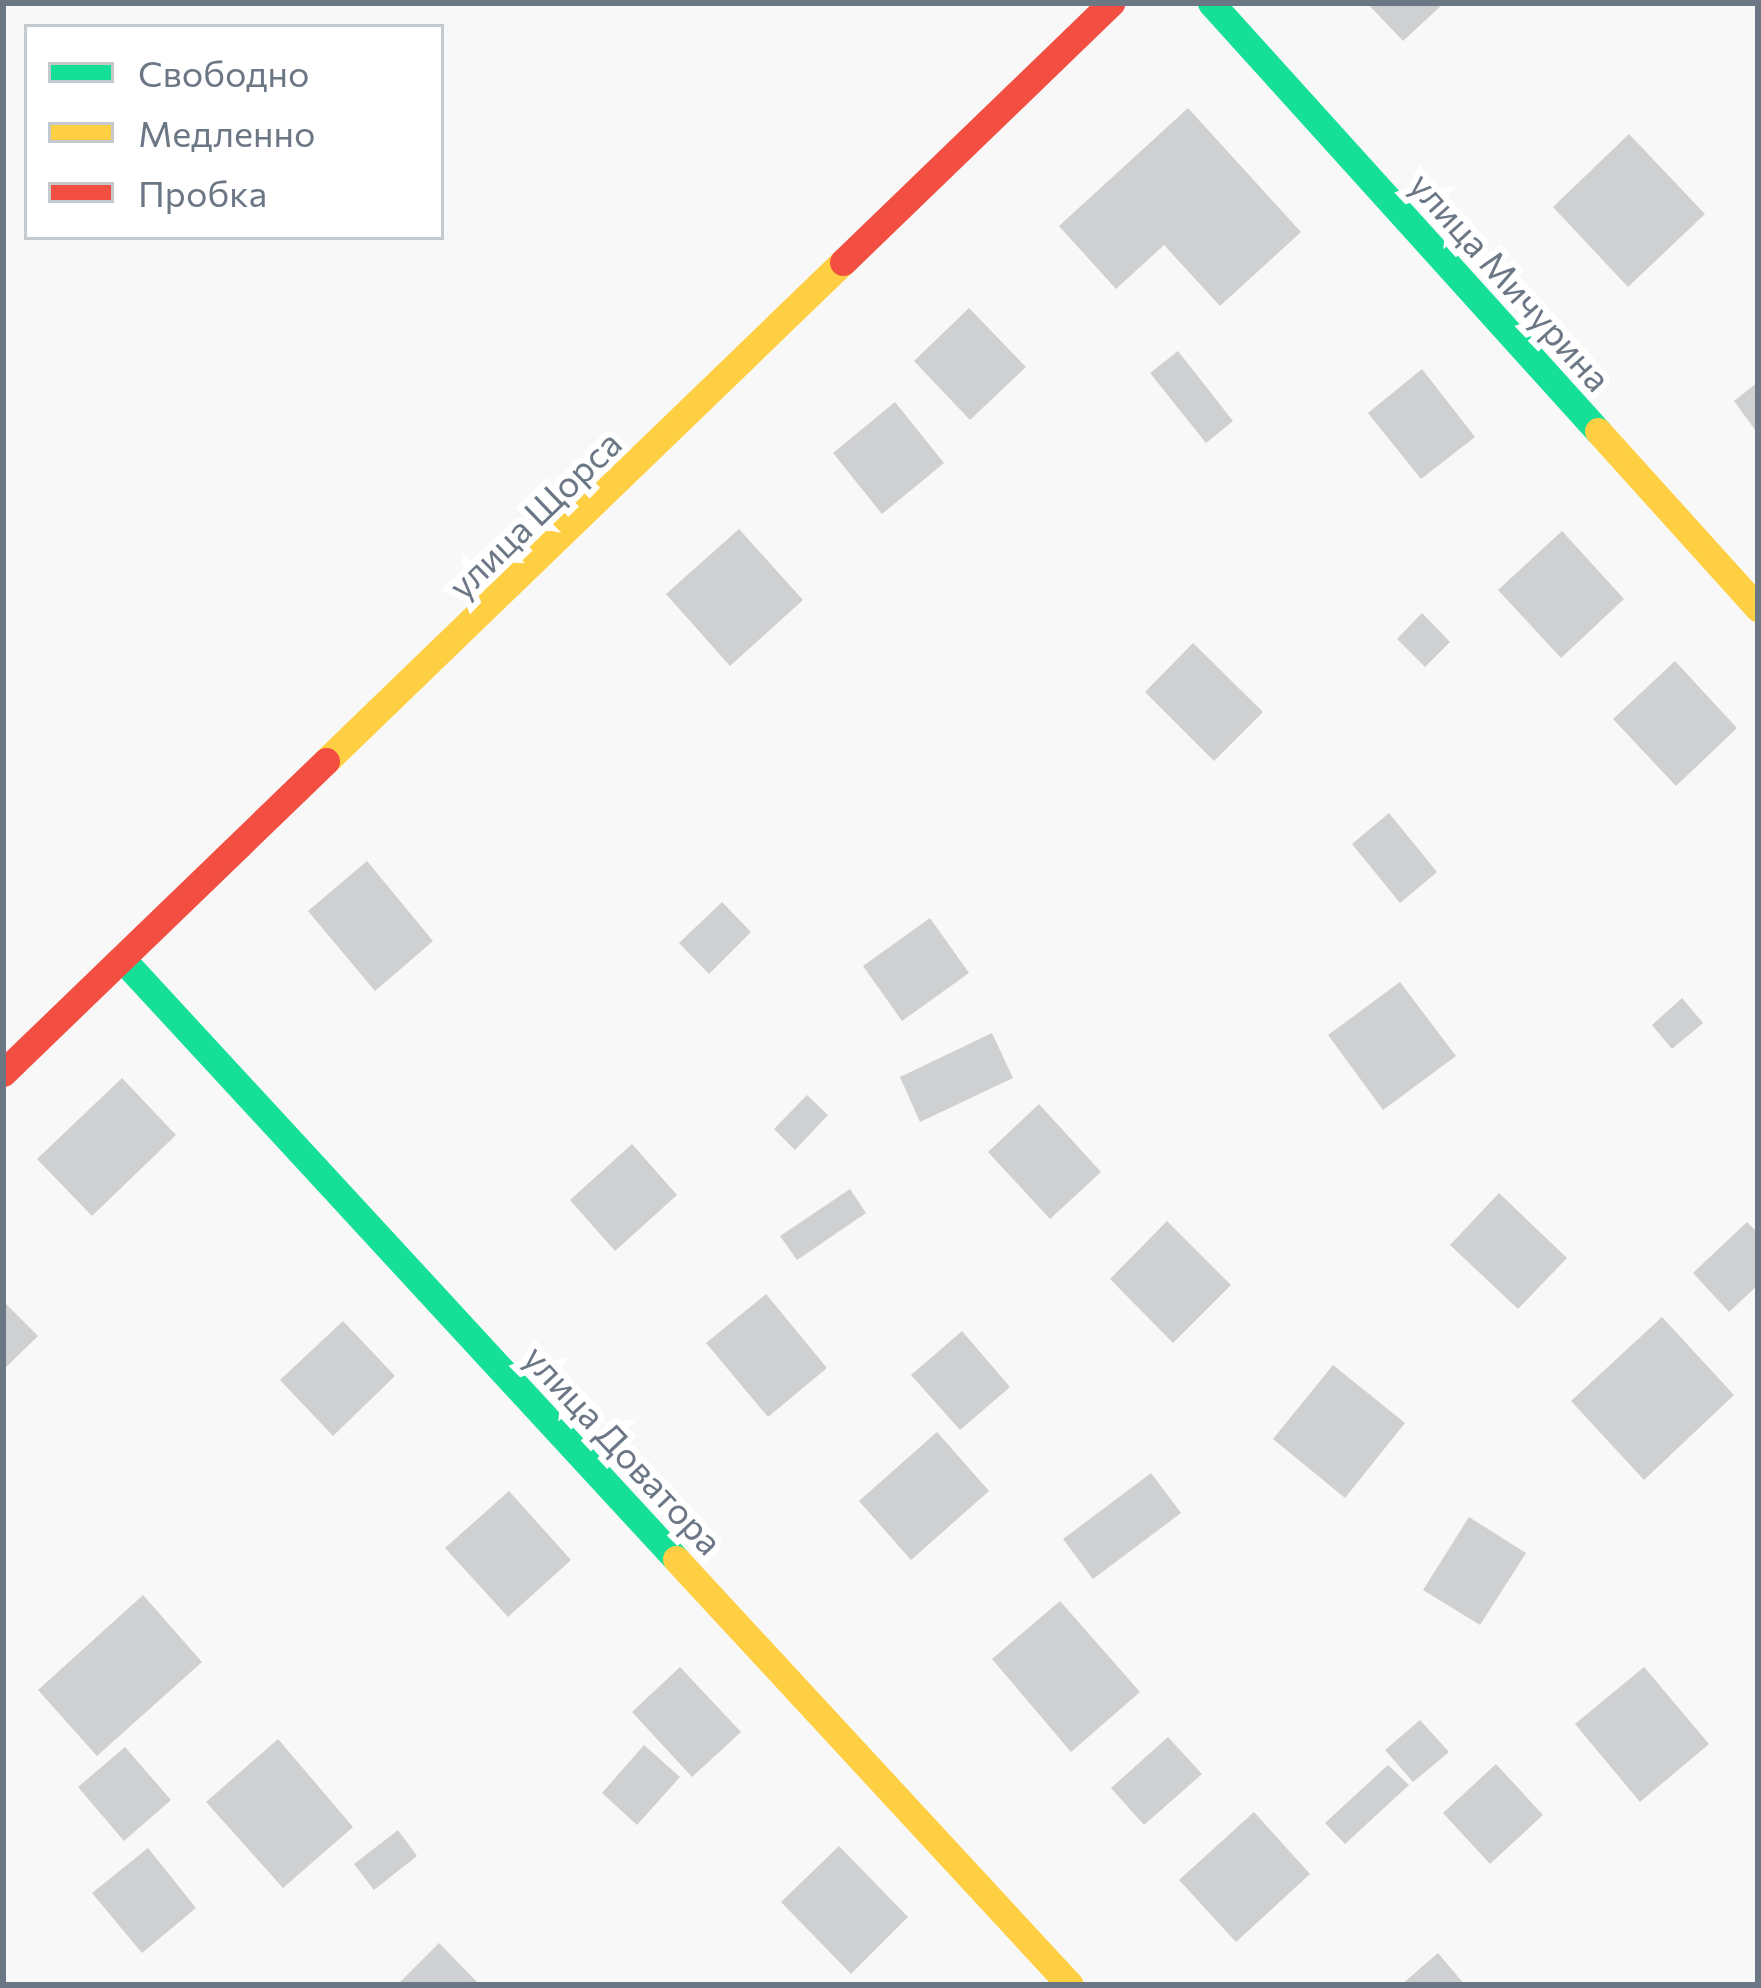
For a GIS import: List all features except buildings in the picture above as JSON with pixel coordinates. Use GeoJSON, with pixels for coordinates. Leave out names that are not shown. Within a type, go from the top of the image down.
{"type":"FeatureCollection","features":[{"type":"Feature","properties":{"kind":"street","name":"улица Щорса"},"geometry":{"type":"LineString","coordinates":[[3,1073],[125,962],[1111,3]]}},
{"type":"Feature","properties":{"kind":"street","name":"улица Мичурина"},"geometry":{"type":"LineString","coordinates":[[1211,3],[1758,608]]}},
{"type":"Feature","properties":{"kind":"street","name":"улица Доватора"},"geometry":{"type":"LineString","coordinates":[[125,962],[1070,1985]]}},
{"type":"Feature","properties":{"kind":"traffic: fast"},"geometry":{"type":"LineString","coordinates":[[1211,3],[1598,431]]}},
{"type":"Feature","properties":{"kind":"traffic: fast"},"geometry":{"type":"LineString","coordinates":[[125,962],[676,1559]]}},
{"type":"Feature","properties":{"kind":"traffic: slow"},"geometry":{"type":"LineString","coordinates":[[326,761],[843,262]]}},
{"type":"Feature","properties":{"kind":"traffic: slow"},"geometry":{"type":"LineString","coordinates":[[1598,431],[1758,608]]}},
{"type":"Feature","properties":{"kind":"traffic: slow"},"geometry":{"type":"LineString","coordinates":[[676,1559],[1070,1985]]}},
{"type":"Feature","properties":{"kind":"traffic: jam"},"geometry":{"type":"LineString","coordinates":[[843,262],[1111,3]]}},
{"type":"Feature","properties":{"kind":"traffic: jam"},"geometry":{"type":"LineString","coordinates":[[3,1073],[326,761]]}}]}
